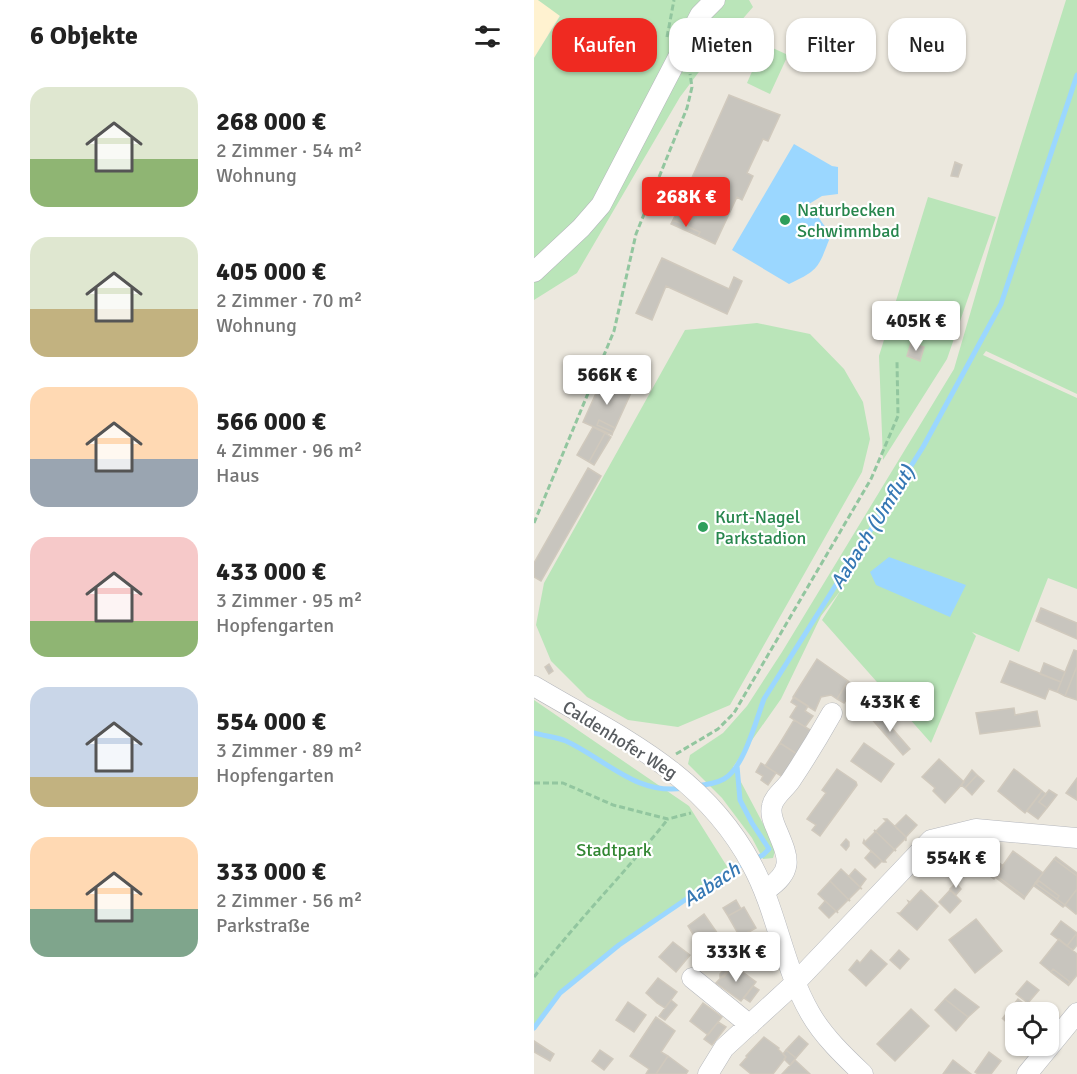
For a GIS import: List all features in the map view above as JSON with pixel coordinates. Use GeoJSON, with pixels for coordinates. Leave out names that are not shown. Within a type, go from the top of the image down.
{"type":"FeatureCollection","features":[{"type":"Feature","properties":{"kind":"street"},"geometry":{"type":"LineString","coordinates":[[698,18],[715,0]]}},
{"type":"Feature","properties":{"kind":"street"},"geometry":{"type":"LineString","coordinates":[[534,272],[581,228],[601,205],[671,72]]}},
{"type":"Feature","properties":{"kind":"street","name":"Caldenhofer Weg"},"geometry":{"type":"LineString","coordinates":[[534,686],[666,765],[692,787],[728,827],[750,861],[765,891],[795,983],[810,1014],[840,1053],[863,1074]]}},
{"type":"Feature","properties":{"kind":"street"},"geometry":{"type":"LineString","coordinates":[[765,891],[779,881],[785,873],[788,862],[772,818],[772,804],[807,755],[832,713]]}},
{"type":"Feature","properties":{"kind":"street"},"geometry":{"type":"LineString","coordinates":[[708,1074],[724,1048],[795,983],[931,840],[976,830],[1077,838]]}},
{"type":"Feature","properties":{"kind":"street"},"geometry":{"type":"LineString","coordinates":[[692,978],[750,1025]]}},
{"type":"Feature","properties":{"kind":"street"},"geometry":{"type":"LineString","coordinates":[[1027,1074],[1077,1013]]}},
{"type":"Feature","properties":{"kind":"path"},"geometry":{"type":"LineString","coordinates":[[671,18],[674,0]]}},
{"type":"Feature","properties":{"kind":"path"},"geometry":{"type":"LineString","coordinates":[[669,28],[667,39],[669,46]]}},
{"type":"Feature","properties":{"kind":"path"},"geometry":{"type":"LineString","coordinates":[[534,523],[614,331],[636,234],[687,108],[692,87],[688,72]]}},
{"type":"Feature","properties":{"kind":"path"},"geometry":{"type":"LineString","coordinates":[[666,765],[685,747],[718,729],[734,713],[871,479],[898,416],[897,361]]}},
{"type":"Feature","properties":{"kind":"path"},"geometry":{"type":"LineString","coordinates":[[534,783],[562,783],[613,805],[668,819],[633,864],[554,951],[534,977]]}},
{"type":"Feature","properties":{"kind":"shaded area"},"geometry":{"type":"Polygon","coordinates":[[[534,0],[538,0],[560,15],[558,18],[552,18],[552,28],[534,58],[534,0]]]}},
{"type":"Feature","properties":{"kind":"green space"},"geometry":{"type":"Polygon","coordinates":[[[538,0],[749,0],[753,7],[743,18],[669,18],[669,72],[699,72],[680,97],[577,273],[534,300],[534,58],[552,29],[552,72],[657,72],[657,18],[559,18],[560,16],[538,0]]]}},
{"type":"Feature","properties":{"kind":"green space"},"geometry":{"type":"Polygon","coordinates":[[[1066,0],[1077,0],[1077,394],[986,351],[983,355],[1077,398],[1077,589],[1048,578],[1019,652],[972,632],[976,636],[931,743],[822,620],[841,590],[821,616],[781,699],[733,767],[776,848],[773,858],[763,859],[752,838],[722,798],[688,764],[690,755],[723,733],[747,706],[954,369],[1000,211],[1066,0]]]}},
{"type":"Feature","properties":{"kind":"green space"},"geometry":{"type":"Polygon","coordinates":[[[774,49],[786,54],[786,59],[770,94],[747,83],[752,72],[774,72],[774,49]]]}},
{"type":"Feature","properties":{"kind":"green space"},"geometry":{"type":"Polygon","coordinates":[[[928,197],[996,217],[947,359],[883,460],[879,356],[928,197]]]}},
{"type":"Feature","properties":{"kind":"green space","name":"Kurt-Nagel Parkstadion"},"geometry":{"type":"Polygon","coordinates":[[[757,323],[810,334],[844,369],[863,402],[870,439],[862,472],[730,705],[678,727],[628,720],[587,697],[551,661],[536,625],[544,583],[685,330],[757,323]]]}},
{"type":"Feature","properties":{"kind":"green space","name":"Stadtpark"},"geometry":{"type":"Polygon","coordinates":[[[534,700],[689,806],[728,868],[619,945],[560,993],[534,1028],[534,700]]]}},
{"type":"Feature","properties":{"kind":"water","name":"Naturbecken Schwimmbad"},"geometry":{"type":"Polygon","coordinates":[[[794,144],[832,166],[838,167],[838,194],[822,196],[809,204],[831,235],[817,266],[807,275],[789,284],[732,250],[794,144]]]}},
{"type":"Feature","properties":{"kind":"water"},"geometry":{"type":"Polygon","coordinates":[[[889,557],[966,585],[950,617],[876,585],[870,572],[889,557]]]}},
{"type":"Feature","properties":{"kind":"building"},"geometry":{"type":"Polygon","coordinates":[[[729,95],[780,115],[768,141],[763,139],[747,173],[753,176],[742,200],[737,197],[715,244],[698,236],[700,232],[673,220],[729,95]]]}},
{"type":"Feature","properties":{"kind":"building"},"geometry":{"type":"Polygon","coordinates":[[[955,162],[962,165],[958,177],[951,176],[955,162]]]}},
{"type":"Feature","properties":{"kind":"building"},"geometry":{"type":"Polygon","coordinates":[[[673,220],[700,232],[698,236],[671,224],[673,220]]]}},
{"type":"Feature","properties":{"kind":"building"},"geometry":{"type":"Polygon","coordinates":[[[662,258],[729,289],[734,277],[742,281],[727,314],[666,286],[652,320],[636,313],[662,258]]]}},
{"type":"Feature","properties":{"kind":"building"},"geometry":{"type":"Polygon","coordinates":[[[911,343],[924,347],[920,361],[907,356],[911,343]]]}},
{"type":"Feature","properties":{"kind":"building"},"geometry":{"type":"Polygon","coordinates":[[[605,374],[634,387],[631,393],[602,380],[605,374]]]}},
{"type":"Feature","properties":{"kind":"building"},"geometry":{"type":"Polygon","coordinates":[[[602,380],[631,393],[615,428],[599,420],[597,425],[613,432],[612,435],[583,422],[602,380]]]}},
{"type":"Feature","properties":{"kind":"building"},"geometry":{"type":"Polygon","coordinates":[[[599,420],[615,428],[613,432],[597,425],[599,420]]]}},
{"type":"Feature","properties":{"kind":"building"},"geometry":{"type":"Polygon","coordinates":[[[593,427],[605,433],[589,462],[577,455],[593,427]]]}},
{"type":"Feature","properties":{"kind":"building"},"geometry":{"type":"Polygon","coordinates":[[[605,433],[611,437],[594,465],[589,462],[605,433]]]}},
{"type":"Feature","properties":{"kind":"building"},"geometry":{"type":"Polygon","coordinates":[[[588,468],[601,476],[541,581],[534,577],[534,563],[588,468]]]}},
{"type":"Feature","properties":{"kind":"building"},"geometry":{"type":"Polygon","coordinates":[[[1041,608],[1077,623],[1077,639],[1036,621],[1041,608]]]}},
{"type":"Feature","properties":{"kind":"building"},"geometry":{"type":"Polygon","coordinates":[[[1074,650],[1077,651],[1077,666],[1065,696],[1057,692],[1074,650]]]}},
{"type":"Feature","properties":{"kind":"building"},"geometry":{"type":"Polygon","coordinates":[[[817,659],[848,681],[837,699],[831,695],[821,697],[815,711],[793,697],[817,659]]]}},
{"type":"Feature","properties":{"kind":"building"},"geometry":{"type":"Polygon","coordinates":[[[1010,661],[1061,682],[1057,692],[1049,689],[1045,699],[1001,682],[1010,661]]]}},
{"type":"Feature","properties":{"kind":"building"},"geometry":{"type":"Polygon","coordinates":[[[1044,663],[1065,672],[1061,682],[1040,674],[1044,663]]]}},
{"type":"Feature","properties":{"kind":"building"},"geometry":{"type":"Polygon","coordinates":[[[549,664],[553,671],[549,674],[545,667],[549,664]]]}},
{"type":"Feature","properties":{"kind":"building"},"geometry":{"type":"Polygon","coordinates":[[[1077,666],[1077,700],[1065,696],[1077,666]]]}},
{"type":"Feature","properties":{"kind":"building"},"geometry":{"type":"Polygon","coordinates":[[[848,681],[855,686],[844,703],[837,699],[848,681]]]}},
{"type":"Feature","properties":{"kind":"building"},"geometry":{"type":"Polygon","coordinates":[[[794,697],[808,706],[805,711],[813,716],[805,727],[790,717],[797,706],[791,702],[794,697]]]}},
{"type":"Feature","properties":{"kind":"building"},"geometry":{"type":"Polygon","coordinates":[[[1014,708],[1015,715],[1037,711],[1040,726],[980,734],[976,713],[1014,708]]]}},
{"type":"Feature","properties":{"kind":"building"},"geometry":{"type":"Polygon","coordinates":[[[877,711],[910,749],[903,755],[870,717],[877,711]]]}},
{"type":"Feature","properties":{"kind":"building"},"geometry":{"type":"Polygon","coordinates":[[[794,720],[815,733],[800,756],[780,743],[794,720]]]}},
{"type":"Feature","properties":{"kind":"building"},"geometry":{"type":"Polygon","coordinates":[[[780,743],[800,756],[786,779],[765,766],[780,743]]]}},
{"type":"Feature","properties":{"kind":"building"},"geometry":{"type":"Polygon","coordinates":[[[864,743],[894,764],[881,782],[851,761],[864,743]]]}},
{"type":"Feature","properties":{"kind":"building"},"geometry":{"type":"Polygon","coordinates":[[[939,759],[964,782],[945,803],[933,791],[935,788],[922,777],[939,759]]]}},
{"type":"Feature","properties":{"kind":"building"},"geometry":{"type":"Polygon","coordinates":[[[761,763],[776,773],[768,785],[761,780],[763,776],[756,772],[761,763]]]}},
{"type":"Feature","properties":{"kind":"building"},"geometry":{"type":"Polygon","coordinates":[[[837,769],[857,785],[820,836],[812,830],[816,825],[807,819],[826,793],[822,790],[837,769]]]}},
{"type":"Feature","properties":{"kind":"building"},"geometry":{"type":"Polygon","coordinates":[[[1014,769],[1042,791],[1025,813],[998,791],[1014,769]]]}},
{"type":"Feature","properties":{"kind":"building"},"geometry":{"type":"Polygon","coordinates":[[[972,770],[977,775],[965,788],[961,785],[972,770]]]}},
{"type":"Feature","properties":{"kind":"building"},"geometry":{"type":"Polygon","coordinates":[[[977,775],[984,781],[972,795],[965,788],[977,775]]]}},
{"type":"Feature","properties":{"kind":"building"},"geometry":{"type":"Polygon","coordinates":[[[1077,778],[1077,800],[1066,793],[1077,778]]]}},
{"type":"Feature","properties":{"kind":"building"},"geometry":{"type":"Polygon","coordinates":[[[1049,790],[1057,795],[1047,808],[1039,802],[1049,790]]]}},
{"type":"Feature","properties":{"kind":"building"},"geometry":{"type":"Polygon","coordinates":[[[1042,791],[1046,794],[1039,802],[1047,808],[1038,819],[1027,811],[1042,791]]]}},
{"type":"Feature","properties":{"kind":"building"},"geometry":{"type":"Polygon","coordinates":[[[906,815],[917,825],[906,837],[895,826],[906,815]]]}},
{"type":"Feature","properties":{"kind":"building"},"geometry":{"type":"Polygon","coordinates":[[[884,819],[887,819],[906,837],[906,841],[905,839],[895,849],[896,851],[874,830],[876,831],[886,821],[884,819]]]}},
{"type":"Feature","properties":{"kind":"building"},"geometry":{"type":"Polygon","coordinates":[[[874,830],[896,851],[894,850],[885,860],[886,862],[883,862],[863,843],[875,832],[874,830]]]}},
{"type":"Feature","properties":{"kind":"building"},"geometry":{"type":"Polygon","coordinates":[[[846,839],[849,846],[846,850],[841,845],[846,839]]]}},
{"type":"Feature","properties":{"kind":"building"},"geometry":{"type":"Polygon","coordinates":[[[871,851],[882,861],[875,868],[865,858],[871,851]]]}},
{"type":"Feature","properties":{"kind":"building"},"geometry":{"type":"Polygon","coordinates":[[[1013,851],[1043,873],[1025,897],[996,875],[1013,851]]]}},
{"type":"Feature","properties":{"kind":"building"},"geometry":{"type":"Polygon","coordinates":[[[988,854],[1003,866],[994,879],[978,867],[988,854]]]}},
{"type":"Feature","properties":{"kind":"building"},"geometry":{"type":"Polygon","coordinates":[[[1056,857],[1077,873],[1077,876],[1054,859],[1056,857]]]}},
{"type":"Feature","properties":{"kind":"building"},"geometry":{"type":"Polygon","coordinates":[[[1054,859],[1077,876],[1077,889],[1065,905],[1057,899],[1059,896],[1039,881],[1035,883],[1054,859]]]}},
{"type":"Feature","properties":{"kind":"building"},"geometry":{"type":"Polygon","coordinates":[[[841,869],[862,889],[860,888],[849,899],[850,901],[830,881],[841,869]]]}},
{"type":"Feature","properties":{"kind":"building"},"geometry":{"type":"Polygon","coordinates":[[[855,869],[866,879],[860,887],[849,876],[855,869]]]}},
{"type":"Feature","properties":{"kind":"building"},"geometry":{"type":"Polygon","coordinates":[[[996,875],[1025,897],[1024,899],[995,877],[996,875]]]}},
{"type":"Feature","properties":{"kind":"building"},"geometry":{"type":"Polygon","coordinates":[[[830,881],[850,901],[848,900],[837,911],[838,913],[818,894],[830,881]]]}},
{"type":"Feature","properties":{"kind":"building"},"geometry":{"type":"Polygon","coordinates":[[[1039,881],[1059,896],[1057,899],[1036,884],[1039,881]]]}},
{"type":"Feature","properties":{"kind":"building"},"geometry":{"type":"Polygon","coordinates":[[[956,883],[961,889],[956,895],[950,889],[956,883]]]}},
{"type":"Feature","properties":{"kind":"building"},"geometry":{"type":"Polygon","coordinates":[[[1035,883],[1065,905],[1063,907],[1034,886],[1035,883]]]}},
{"type":"Feature","properties":{"kind":"building"},"geometry":{"type":"Polygon","coordinates":[[[1077,889],[1077,912],[1076,914],[1065,905],[1077,889]]]}},
{"type":"Feature","properties":{"kind":"building"},"geometry":{"type":"Polygon","coordinates":[[[921,890],[938,906],[917,930],[898,913],[921,890]]]}},
{"type":"Feature","properties":{"kind":"building"},"geometry":{"type":"Polygon","coordinates":[[[950,890],[961,901],[950,913],[939,902],[950,890]]]}},
{"type":"Feature","properties":{"kind":"building"},"geometry":{"type":"Polygon","coordinates":[[[736,900],[741,909],[728,916],[723,908],[736,900]]]}},
{"type":"Feature","properties":{"kind":"building"},"geometry":{"type":"Polygon","coordinates":[[[825,901],[836,911],[829,918],[819,908],[825,901]]]}},
{"type":"Feature","properties":{"kind":"building"},"geometry":{"type":"Polygon","coordinates":[[[744,907],[756,928],[740,937],[728,916],[744,907]]]}},
{"type":"Feature","properties":{"kind":"building"},"geometry":{"type":"Polygon","coordinates":[[[704,914],[718,934],[703,946],[688,926],[704,914]]]}},
{"type":"Feature","properties":{"kind":"building"},"geometry":{"type":"Polygon","coordinates":[[[976,919],[1002,951],[975,973],[949,940],[976,919]]]}},
{"type":"Feature","properties":{"kind":"building"},"geometry":{"type":"Polygon","coordinates":[[[1061,921],[1077,933],[1067,946],[1051,934],[1061,921]]]}},
{"type":"Feature","properties":{"kind":"building"},"geometry":{"type":"Polygon","coordinates":[[[748,932],[752,939],[737,947],[734,941],[748,932]]]}},
{"type":"Feature","properties":{"kind":"building"},"geometry":{"type":"Polygon","coordinates":[[[1077,933],[1077,945],[1073,950],[1067,946],[1077,933]]]}},
{"type":"Feature","properties":{"kind":"building"},"geometry":{"type":"Polygon","coordinates":[[[1059,939],[1077,954],[1077,975],[1068,986],[1070,982],[1053,969],[1051,972],[1040,963],[1059,939]]]}},
{"type":"Feature","properties":{"kind":"building"},"geometry":{"type":"Polygon","coordinates":[[[732,940],[737,947],[722,956],[718,949],[732,940]]]}},
{"type":"Feature","properties":{"kind":"building"},"geometry":{"type":"Polygon","coordinates":[[[673,942],[690,955],[676,972],[659,957],[673,942]]]}},
{"type":"Feature","properties":{"kind":"building"},"geometry":{"type":"Polygon","coordinates":[[[871,950],[887,964],[866,986],[849,970],[857,960],[860,963],[871,950]]]}},
{"type":"Feature","properties":{"kind":"building"},"geometry":{"type":"Polygon","coordinates":[[[899,950],[909,959],[900,969],[890,960],[899,950]]]}},
{"type":"Feature","properties":{"kind":"building"},"geometry":{"type":"Polygon","coordinates":[[[730,963],[733,965],[724,977],[720,977],[720,974],[730,963]]]}},
{"type":"Feature","properties":{"kind":"building"},"geometry":{"type":"Polygon","coordinates":[[[733,965],[756,982],[741,1001],[716,983],[733,965]]]}},
{"type":"Feature","properties":{"kind":"building"},"geometry":{"type":"Polygon","coordinates":[[[1053,969],[1070,982],[1068,985],[1051,972],[1053,969]]]}},
{"type":"Feature","properties":{"kind":"building"},"geometry":{"type":"Polygon","coordinates":[[[658,978],[677,992],[665,1008],[646,993],[658,978]]]}},
{"type":"Feature","properties":{"kind":"building"},"geometry":{"type":"Polygon","coordinates":[[[1027,981],[1039,990],[1029,1002],[1016,994],[1027,981]]]}},
{"type":"Feature","properties":{"kind":"building"},"geometry":{"type":"Polygon","coordinates":[[[753,986],[759,990],[750,1002],[744,998],[753,986]]]}},
{"type":"Feature","properties":{"kind":"building"},"geometry":{"type":"Polygon","coordinates":[[[955,989],[979,1007],[968,1017],[945,999],[955,989]]]}},
{"type":"Feature","properties":{"kind":"building"},"geometry":{"type":"Polygon","coordinates":[[[945,999],[968,1017],[956,1031],[935,1010],[945,999]]]}},
{"type":"Feature","properties":{"kind":"building"},"geometry":{"type":"Polygon","coordinates":[[[671,1000],[677,1005],[665,1020],[659,1016],[671,1000]]]}},
{"type":"Feature","properties":{"kind":"building"},"geometry":{"type":"Polygon","coordinates":[[[628,1002],[646,1015],[634,1032],[616,1020],[628,1002]]]}},
{"type":"Feature","properties":{"kind":"building"},"geometry":{"type":"Polygon","coordinates":[[[703,1003],[722,1017],[708,1035],[690,1021],[703,1003]]]}},
{"type":"Feature","properties":{"kind":"building"},"geometry":{"type":"Polygon","coordinates":[[[911,1009],[929,1026],[895,1061],[877,1044],[911,1009]]]}},
{"type":"Feature","properties":{"kind":"building"},"geometry":{"type":"Polygon","coordinates":[[[656,1017],[675,1031],[661,1052],[668,1056],[656,1074],[646,1074],[649,1069],[630,1056],[656,1017]]]}},
{"type":"Feature","properties":{"kind":"building"},"geometry":{"type":"Polygon","coordinates":[[[718,1022],[726,1027],[712,1045],[704,1039],[718,1022]]]}},
{"type":"Feature","properties":{"kind":"building"},"geometry":{"type":"Polygon","coordinates":[[[799,1036],[808,1044],[796,1058],[786,1050],[799,1036]]]}},
{"type":"Feature","properties":{"kind":"building"},"geometry":{"type":"Polygon","coordinates":[[[764,1037],[779,1048],[786,1057],[773,1074],[751,1074],[740,1065],[764,1037]]]}},
{"type":"Feature","properties":{"kind":"building"},"geometry":{"type":"Polygon","coordinates":[[[534,1041],[554,1054],[550,1061],[534,1052],[534,1041]]]}},
{"type":"Feature","properties":{"kind":"building"},"geometry":{"type":"Polygon","coordinates":[[[600,1050],[613,1059],[604,1070],[592,1061],[600,1050]]]}},
{"type":"Feature","properties":{"kind":"building"},"geometry":{"type":"Polygon","coordinates":[[[786,1050],[796,1058],[790,1065],[784,1059],[786,1057],[783,1054],[786,1050]]]}},
{"type":"Feature","properties":{"kind":"building"},"geometry":{"type":"Polygon","coordinates":[[[989,1052],[1001,1061],[991,1074],[978,1074],[975,1072],[989,1052]]]}},
{"type":"Feature","properties":{"kind":"building"},"geometry":{"type":"Polygon","coordinates":[[[668,1056],[688,1071],[686,1074],[656,1074],[668,1056]]]}},
{"type":"Feature","properties":{"kind":"building"},"geometry":{"type":"Polygon","coordinates":[[[795,1060],[810,1074],[782,1074],[795,1060]]]}},
{"type":"Feature","properties":{"kind":"building"},"geometry":{"type":"Polygon","coordinates":[[[953,1060],[971,1074],[943,1074],[953,1060]]]}},
{"type":"Feature","properties":{"kind":"waterway","name":"Aabach (Umflut)"},"geometry":{"type":"LineString","coordinates":[[696,786],[724,779],[738,765],[764,699],[923,447],[1001,304],[1077,75]]}},
{"type":"Feature","properties":{"kind":"waterway","name":"Aabach (Umflut)"},"geometry":{"type":"LineString","coordinates":[[534,733],[566,741],[622,774],[651,787],[684,788]]}},
{"type":"Feature","properties":{"kind":"waterway","name":"Aabach"},"geometry":{"type":"LineString","coordinates":[[737,766],[740,800],[769,849],[755,859]]}},
{"type":"Feature","properties":{"kind":"waterway","name":"Aabach"},"geometry":{"type":"LineString","coordinates":[[534,1028],[560,993],[619,945],[726,872],[746,863]]}},
{"type":"Feature","properties":{"kind":"place","name":"Naturbecken Schwimmbad"},"geometry":{"type":"Point","coordinates":[785,220]}},
{"type":"Feature","properties":{"kind":"place","name":"Kurt-Nagel Parkstadion"},"geometry":{"type":"Point","coordinates":[703,527]}}]}
